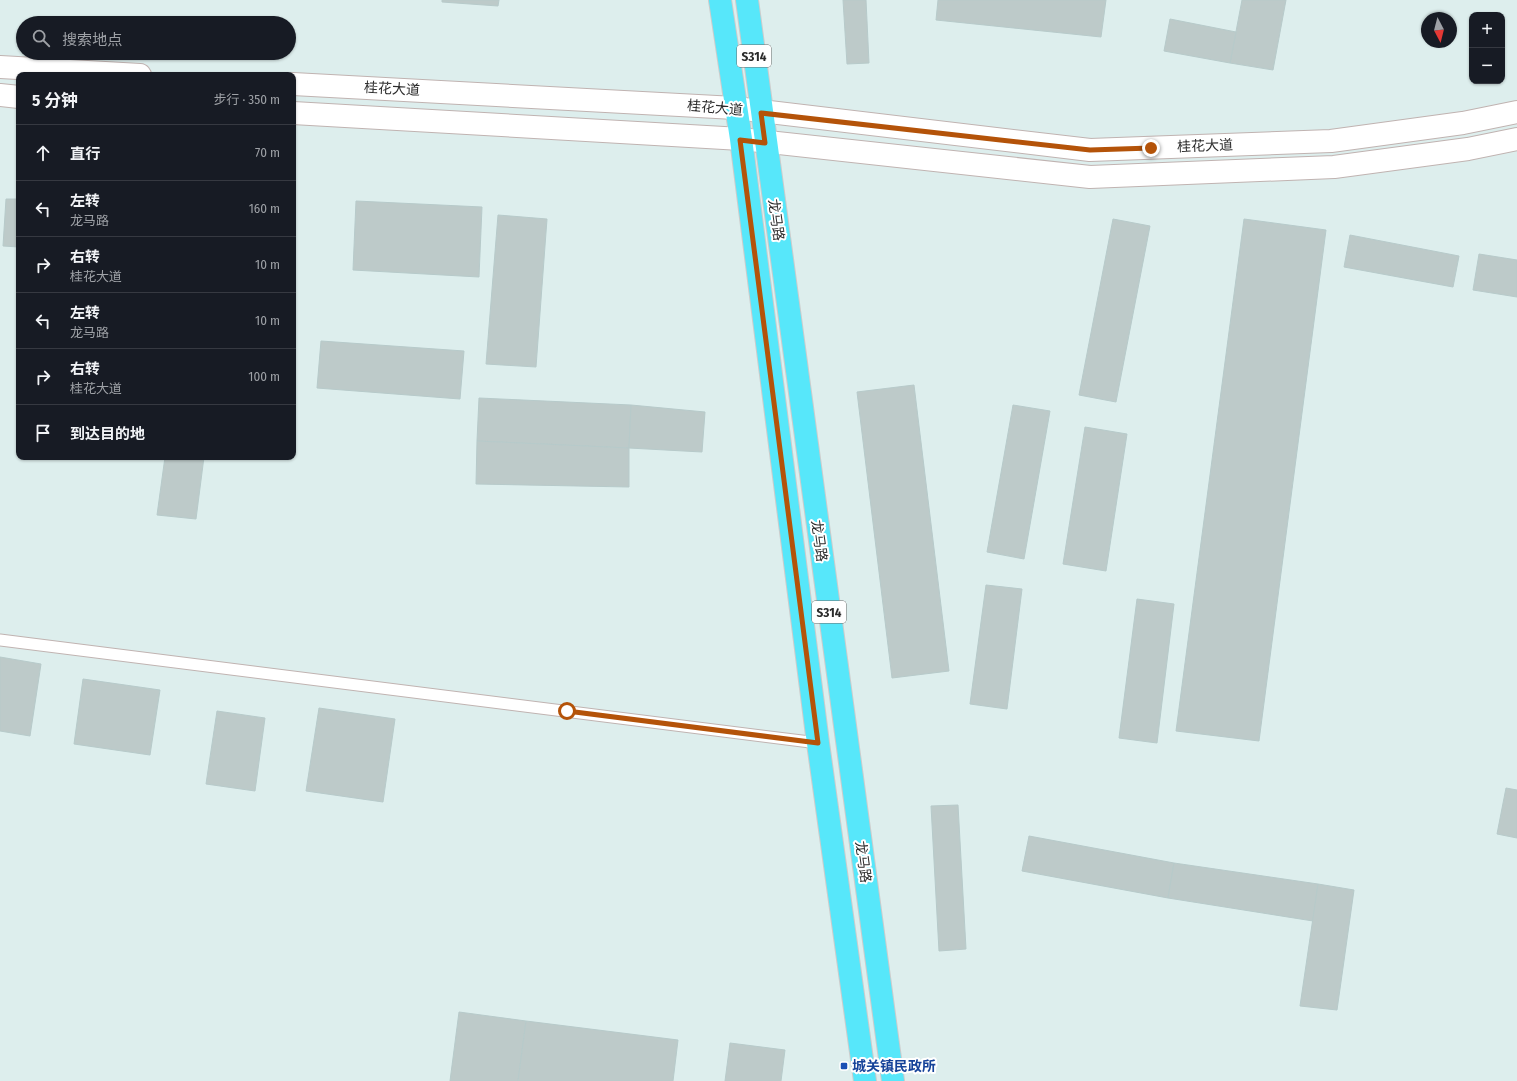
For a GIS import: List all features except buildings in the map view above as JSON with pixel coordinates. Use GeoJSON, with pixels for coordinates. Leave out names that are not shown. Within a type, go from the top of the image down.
{"type":"FeatureCollection","features":[{"type":"Feature","properties":{"kind":"main road","name":"龙马路"},"geometry":{"type":"LineString","coordinates":[[720,0],[740,140],[818,743],[865,1081]]}},
{"type":"Feature","properties":{"kind":"main road","name":"龙马路"},"geometry":{"type":"LineString","coordinates":[[747,0],[765,143],[893,1081]]}},
{"type":"Feature","properties":{"kind":"main road"},"geometry":{"type":"LineString","coordinates":[[0,67],[88,72]]}},
{"type":"Feature","properties":{"kind":"main road","name":"桂花大道"},"geometry":{"type":"LineString","coordinates":[[296,84],[735,108],[761,113],[1090,150],[1331,141],[1463,123],[1517,112]]}},
{"type":"Feature","properties":{"kind":"main road"},"geometry":{"type":"LineString","coordinates":[[0,95],[16,96]]}},
{"type":"Feature","properties":{"kind":"main road","name":"桂花大道"},"geometry":{"type":"LineString","coordinates":[[296,113],[740,140],[1090,177],[1334,167],[1468,149],[1517,139]]}},
{"type":"Feature","properties":{"kind":"lane"},"geometry":{"type":"LineString","coordinates":[[0,640],[818,743]]}},
{"type":"Feature","properties":{"kind":"place","name":"城关镇民政所"},"geometry":{"type":"Point","coordinates":[844,1066]}},
{"type":"Feature","properties":{"kind":"route"},"geometry":{"type":"LineString","coordinates":[[567,711],[818,743],[740,140],[765,143],[761,113],[1090,150],[1151,148]]}}]}
